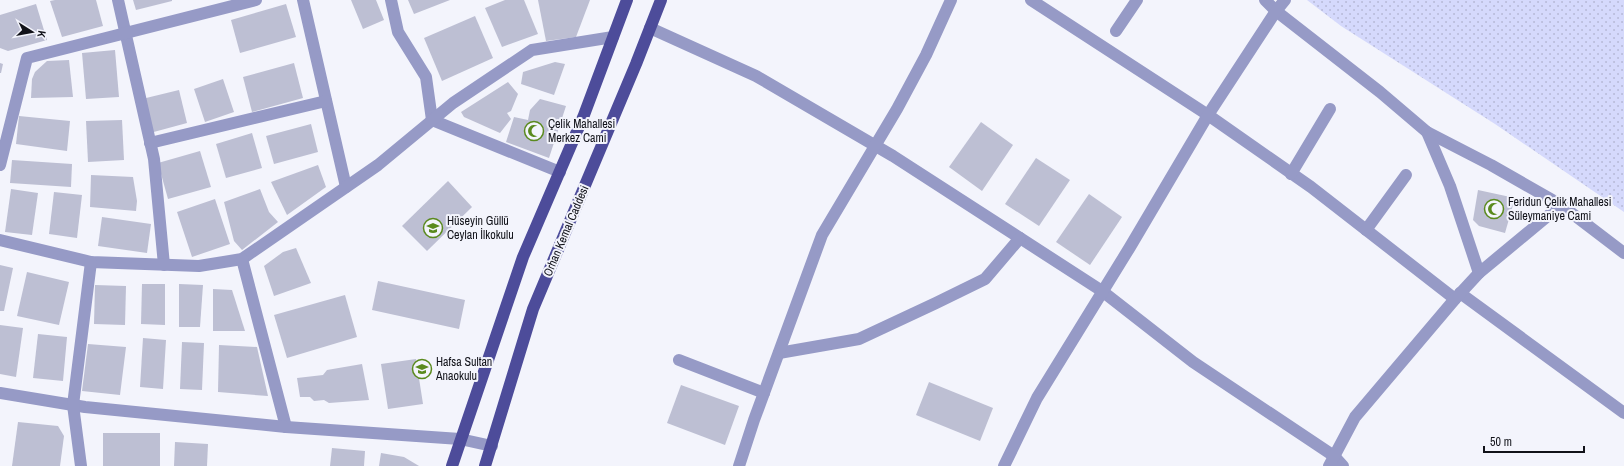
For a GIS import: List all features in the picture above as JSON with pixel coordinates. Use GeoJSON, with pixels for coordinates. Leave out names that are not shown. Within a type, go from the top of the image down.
{"type":"FeatureCollection","features":[{"type":"Feature","properties":{"kind":"main road"},"geometry":{"type":"LineString","coordinates":[[452,466],[523,258],[584,115],[627,0]]}},
{"type":"Feature","properties":{"kind":"main road","name":"Orhan Kemal Caddesi"},"geometry":{"type":"LineString","coordinates":[[485,466],[533,309],[650,28],[660,0]]}},
{"type":"Feature","properties":{"kind":"street"},"geometry":{"type":"LineString","coordinates":[[118,0],[154,159],[164,265]]}},
{"type":"Feature","properties":{"kind":"street"},"geometry":{"type":"LineString","coordinates":[[0,165],[28,58],[256,0]]}},
{"type":"Feature","properties":{"kind":"street"},"geometry":{"type":"LineString","coordinates":[[303,0],[346,187]]}},
{"type":"Feature","properties":{"kind":"street"},"geometry":{"type":"LineString","coordinates":[[390,0],[398,32],[426,77],[432,120]]}},
{"type":"Feature","properties":{"kind":"street"},"geometry":{"type":"LineString","coordinates":[[739,466],[822,235],[926,55],[951,0]]}},
{"type":"Feature","properties":{"kind":"street"},"geometry":{"type":"LineString","coordinates":[[1031,0],[1208,115],[1292,174],[1366,230],[1458,296],[1624,413]]}},
{"type":"Feature","properties":{"kind":"street"},"geometry":{"type":"LineString","coordinates":[[1116,31],[1137,0]]}},
{"type":"Feature","properties":{"kind":"street"},"geometry":{"type":"LineString","coordinates":[[1265,0],[1276,11],[1380,92],[1427,132],[1491,165],[1561,205],[1624,253]]}},
{"type":"Feature","properties":{"kind":"street"},"geometry":{"type":"LineString","coordinates":[[1004,466],[1037,398],[1130,248],[1208,115],[1276,11],[1285,0]]}},
{"type":"Feature","properties":{"kind":"street"},"geometry":{"type":"LineString","coordinates":[[650,28],[756,76],[874,145],[1102,291],[1193,362],[1332,461],[1343,466]]}},
{"type":"Feature","properties":{"kind":"street"},"geometry":{"type":"LineString","coordinates":[[0,240],[90,262],[199,266],[242,259],[378,165],[453,102],[532,50],[613,37]]}},
{"type":"Feature","properties":{"kind":"street"},"geometry":{"type":"LineString","coordinates":[[150,143],[326,101]]}},
{"type":"Feature","properties":{"kind":"street"},"geometry":{"type":"LineString","coordinates":[[1292,174],[1330,109]]}},
{"type":"Feature","properties":{"kind":"street"},"geometry":{"type":"LineString","coordinates":[[432,120],[560,172]]}},
{"type":"Feature","properties":{"kind":"street"},"geometry":{"type":"LineString","coordinates":[[1427,132],[1450,186],[1479,273]]}},
{"type":"Feature","properties":{"kind":"street"},"geometry":{"type":"LineString","coordinates":[[1366,230],[1406,175]]}},
{"type":"Feature","properties":{"kind":"street"},"geometry":{"type":"LineString","coordinates":[[1332,461],[1355,417],[1458,296],[1479,273],[1561,205]]}},
{"type":"Feature","properties":{"kind":"street"},"geometry":{"type":"LineString","coordinates":[[779,353],[859,339],[936,303],[985,279],[1020,238]]}},
{"type":"Feature","properties":{"kind":"street"},"geometry":{"type":"LineString","coordinates":[[242,259],[286,427]]}},
{"type":"Feature","properties":{"kind":"street"},"geometry":{"type":"LineString","coordinates":[[81,466],[73,405],[90,262]]}},
{"type":"Feature","properties":{"kind":"street"},"geometry":{"type":"LineString","coordinates":[[679,360],[764,393]]}},
{"type":"Feature","properties":{"kind":"street"},"geometry":{"type":"LineString","coordinates":[[0,393],[73,405],[286,427],[460,439],[492,446]]}},
{"type":"Feature","properties":{"kind":"shaded area"},"geometry":{"type":"Polygon","coordinates":[[[1307,0],[1624,0],[1624,212],[1495,124],[1341,26],[1307,0]]]}},
{"type":"Feature","properties":{"kind":"building"},"geometry":{"type":"Polygon","coordinates":[[[96,0],[103,26],[62,37],[50,1],[96,0]]]}},
{"type":"Feature","properties":{"kind":"building"},"geometry":{"type":"Polygon","coordinates":[[[133,0],[172,0],[172,1],[136,10],[133,0]]]}},
{"type":"Feature","properties":{"kind":"building"},"geometry":{"type":"Polygon","coordinates":[[[351,0],[376,0],[384,20],[363,29],[351,0]]]}},
{"type":"Feature","properties":{"kind":"building"},"geometry":{"type":"Polygon","coordinates":[[[408,0],[450,0],[414,14],[408,0]]]}},
{"type":"Feature","properties":{"kind":"building"},"geometry":{"type":"Polygon","coordinates":[[[505,0],[524,0],[538,34],[502,47],[485,8],[505,0]]]}},
{"type":"Feature","properties":{"kind":"building"},"geometry":{"type":"Polygon","coordinates":[[[538,0],[590,0],[576,37],[546,41],[538,0]]]}},
{"type":"Feature","properties":{"kind":"building"},"geometry":{"type":"Polygon","coordinates":[[[36,4],[47,40],[8,51],[0,48],[0,15],[36,4]]]}},
{"type":"Feature","properties":{"kind":"building"},"geometry":{"type":"Polygon","coordinates":[[[286,4],[296,37],[240,53],[231,20],[286,4]]]}},
{"type":"Feature","properties":{"kind":"building"},"geometry":{"type":"Polygon","coordinates":[[[475,16],[493,58],[442,81],[424,38],[475,16]]]}},
{"type":"Feature","properties":{"kind":"building"},"geometry":{"type":"Polygon","coordinates":[[[115,50],[119,97],[86,99],[82,53],[115,50]]]}},
{"type":"Feature","properties":{"kind":"building"},"geometry":{"type":"Polygon","coordinates":[[[69,60],[73,97],[31,98],[32,79],[35,72],[47,61],[69,60]]]}},
{"type":"Feature","properties":{"kind":"building"},"geometry":{"type":"Polygon","coordinates":[[[555,62],[565,64],[554,95],[521,84],[523,72],[555,62]]]}},
{"type":"Feature","properties":{"kind":"building"},"geometry":{"type":"Polygon","coordinates":[[[0,63],[3,64],[1,73],[0,73],[0,63]]]}},
{"type":"Feature","properties":{"kind":"building"},"geometry":{"type":"Polygon","coordinates":[[[294,63],[303,98],[252,112],[243,77],[294,63]]]}},
{"type":"Feature","properties":{"kind":"building"},"geometry":{"type":"Polygon","coordinates":[[[223,79],[234,112],[205,122],[194,89],[223,79]]]}},
{"type":"Feature","properties":{"kind":"building"},"geometry":{"type":"Polygon","coordinates":[[[508,82],[518,94],[511,111],[507,113],[511,119],[500,133],[464,117],[461,112],[508,82]]]}},
{"type":"Feature","properties":{"kind":"building"},"geometry":{"type":"Polygon","coordinates":[[[179,90],[187,123],[150,133],[142,99],[179,90]]]}},
{"type":"Feature","properties":{"kind":"building","name":"Çelik Mahallesi Merkez Cami"},"geometry":{"type":"Polygon","coordinates":[[[540,99],[566,106],[549,158],[506,142],[514,117],[528,120],[530,110],[540,99]]]}},
{"type":"Feature","properties":{"kind":"building"},"geometry":{"type":"Polygon","coordinates":[[[19,116],[70,121],[67,151],[16,144],[19,116]]]}},
{"type":"Feature","properties":{"kind":"building"},"geometry":{"type":"Polygon","coordinates":[[[122,120],[124,160],[88,162],[86,121],[122,120]]]}},
{"type":"Feature","properties":{"kind":"building"},"geometry":{"type":"Polygon","coordinates":[[[981,122],[1013,145],[982,191],[949,167],[981,122]]]}},
{"type":"Feature","properties":{"kind":"building"},"geometry":{"type":"Polygon","coordinates":[[[311,124],[318,152],[274,164],[266,136],[311,124]]]}},
{"type":"Feature","properties":{"kind":"building"},"geometry":{"type":"Polygon","coordinates":[[[252,133],[262,168],[226,178],[216,144],[252,133]]]}},
{"type":"Feature","properties":{"kind":"building"},"geometry":{"type":"Polygon","coordinates":[[[200,151],[211,187],[168,199],[158,163],[200,151]]]}},
{"type":"Feature","properties":{"kind":"building"},"geometry":{"type":"Polygon","coordinates":[[[1036,158],[1070,180],[1039,226],[1005,204],[1036,158]]]}},
{"type":"Feature","properties":{"kind":"building"},"geometry":{"type":"Polygon","coordinates":[[[12,160],[72,164],[71,187],[10,183],[12,160]]]}},
{"type":"Feature","properties":{"kind":"building"},"geometry":{"type":"Polygon","coordinates":[[[318,165],[326,187],[287,215],[271,182],[318,165]]]}},
{"type":"Feature","properties":{"kind":"building"},"geometry":{"type":"Polygon","coordinates":[[[91,175],[133,177],[137,201],[136,211],[90,207],[91,175]]]}},
{"type":"Feature","properties":{"kind":"building"},"geometry":{"type":"Polygon","coordinates":[[[448,181],[472,207],[427,251],[402,226],[448,181]]]}},
{"type":"Feature","properties":{"kind":"building"},"geometry":{"type":"Polygon","coordinates":[[[11,189],[38,193],[32,235],[5,232],[11,189]]]}},
{"type":"Feature","properties":{"kind":"building"},"geometry":{"type":"Polygon","coordinates":[[[260,189],[269,212],[278,222],[242,250],[234,241],[224,202],[260,189]]]}},
{"type":"Feature","properties":{"kind":"building","name":"Feridun Çelik Mahallesi Süleymaniye Cami"},"geometry":{"type":"Polygon","coordinates":[[[1478,190],[1515,198],[1505,233],[1479,226],[1473,220],[1478,190]]]}},
{"type":"Feature","properties":{"kind":"building"},"geometry":{"type":"Polygon","coordinates":[[[54,192],[82,195],[77,238],[49,234],[54,192]]]}},
{"type":"Feature","properties":{"kind":"building"},"geometry":{"type":"Polygon","coordinates":[[[1089,194],[1122,217],[1090,265],[1056,242],[1089,194]]]}},
{"type":"Feature","properties":{"kind":"building"},"geometry":{"type":"Polygon","coordinates":[[[215,199],[230,244],[192,257],[177,212],[215,199]]]}},
{"type":"Feature","properties":{"kind":"building"},"geometry":{"type":"Polygon","coordinates":[[[102,217],[151,224],[147,253],[98,246],[102,217]]]}},
{"type":"Feature","properties":{"kind":"building"},"geometry":{"type":"Polygon","coordinates":[[[296,248],[311,283],[274,296],[264,266],[283,252],[296,248]]]}},
{"type":"Feature","properties":{"kind":"building"},"geometry":{"type":"Polygon","coordinates":[[[0,265],[13,268],[4,311],[0,311],[0,265]]]}},
{"type":"Feature","properties":{"kind":"building"},"geometry":{"type":"Polygon","coordinates":[[[27,272],[69,282],[59,325],[17,316],[27,272]]]}},
{"type":"Feature","properties":{"kind":"building"},"geometry":{"type":"Polygon","coordinates":[[[378,281],[465,300],[459,329],[372,310],[378,281]]]}},
{"type":"Feature","properties":{"kind":"building"},"geometry":{"type":"Polygon","coordinates":[[[142,284],[165,284],[165,325],[141,324],[142,284]]]}},
{"type":"Feature","properties":{"kind":"building"},"geometry":{"type":"Polygon","coordinates":[[[179,284],[203,285],[200,327],[179,327],[179,284]]]}},
{"type":"Feature","properties":{"kind":"building"},"geometry":{"type":"Polygon","coordinates":[[[95,285],[126,286],[125,325],[94,324],[95,285]]]}},
{"type":"Feature","properties":{"kind":"building"},"geometry":{"type":"Polygon","coordinates":[[[213,289],[232,290],[245,331],[213,331],[213,289]]]}},
{"type":"Feature","properties":{"kind":"building"},"geometry":{"type":"Polygon","coordinates":[[[345,295],[357,337],[287,358],[274,315],[345,295]]]}},
{"type":"Feature","properties":{"kind":"building"},"geometry":{"type":"Polygon","coordinates":[[[0,325],[23,328],[16,377],[0,374],[0,325]]]}},
{"type":"Feature","properties":{"kind":"building"},"geometry":{"type":"Polygon","coordinates":[[[38,334],[67,337],[63,381],[33,378],[38,334]]]}},
{"type":"Feature","properties":{"kind":"building"},"geometry":{"type":"Polygon","coordinates":[[[143,338],[166,340],[163,389],[140,387],[143,338]]]}},
{"type":"Feature","properties":{"kind":"building"},"geometry":{"type":"Polygon","coordinates":[[[182,342],[204,343],[202,390],[180,389],[182,342]]]}},
{"type":"Feature","properties":{"kind":"building"},"geometry":{"type":"Polygon","coordinates":[[[88,344],[126,347],[120,395],[82,391],[88,344]]]}},
{"type":"Feature","properties":{"kind":"building"},"geometry":{"type":"Polygon","coordinates":[[[219,345],[257,347],[268,396],[218,392],[219,345]]]}},
{"type":"Feature","properties":{"kind":"building"},"geometry":{"type":"Polygon","coordinates":[[[416,359],[423,404],[388,409],[381,364],[416,359]]]}},
{"type":"Feature","properties":{"kind":"building"},"geometry":{"type":"Polygon","coordinates":[[[362,364],[369,400],[329,403],[324,400],[314,401],[310,397],[300,397],[297,378],[323,375],[327,370],[362,364]]]}},
{"type":"Feature","properties":{"kind":"building"},"geometry":{"type":"Polygon","coordinates":[[[929,382],[993,408],[980,441],[916,415],[929,382]]]}},
{"type":"Feature","properties":{"kind":"building"},"geometry":{"type":"Polygon","coordinates":[[[681,385],[739,406],[725,445],[667,423],[681,385]]]}},
{"type":"Feature","properties":{"kind":"building"},"geometry":{"type":"Polygon","coordinates":[[[18,422],[58,426],[64,436],[60,466],[12,466],[18,422]]]}},
{"type":"Feature","properties":{"kind":"building"},"geometry":{"type":"Polygon","coordinates":[[[103,433],[160,433],[160,466],[103,466],[103,433]]]}},
{"type":"Feature","properties":{"kind":"building"},"geometry":{"type":"Polygon","coordinates":[[[175,442],[208,444],[207,466],[174,466],[175,442]]]}},
{"type":"Feature","properties":{"kind":"building"},"geometry":{"type":"Polygon","coordinates":[[[332,448],[365,451],[364,466],[330,466],[332,448]]]}},
{"type":"Feature","properties":{"kind":"building"},"geometry":{"type":"Polygon","coordinates":[[[381,453],[404,457],[419,466],[379,466],[381,453]]]}},
{"type":"Feature","properties":{"kind":"place","name":"Çelik Mahallesi Merkez Cami"},"geometry":{"type":"Point","coordinates":[534,131]}},
{"type":"Feature","properties":{"kind":"place","name":"Feridun Çelik Mahallesi Süleymaniye Cami"},"geometry":{"type":"Point","coordinates":[1494,209]}},
{"type":"Feature","properties":{"kind":"place","name":"Hüseyin Güllü Ceylan İlkokulu"},"geometry":{"type":"Point","coordinates":[433,228]}},
{"type":"Feature","properties":{"kind":"place","name":"Hafsa Sultan Anaokulu"},"geometry":{"type":"Point","coordinates":[422,369]}}]}
